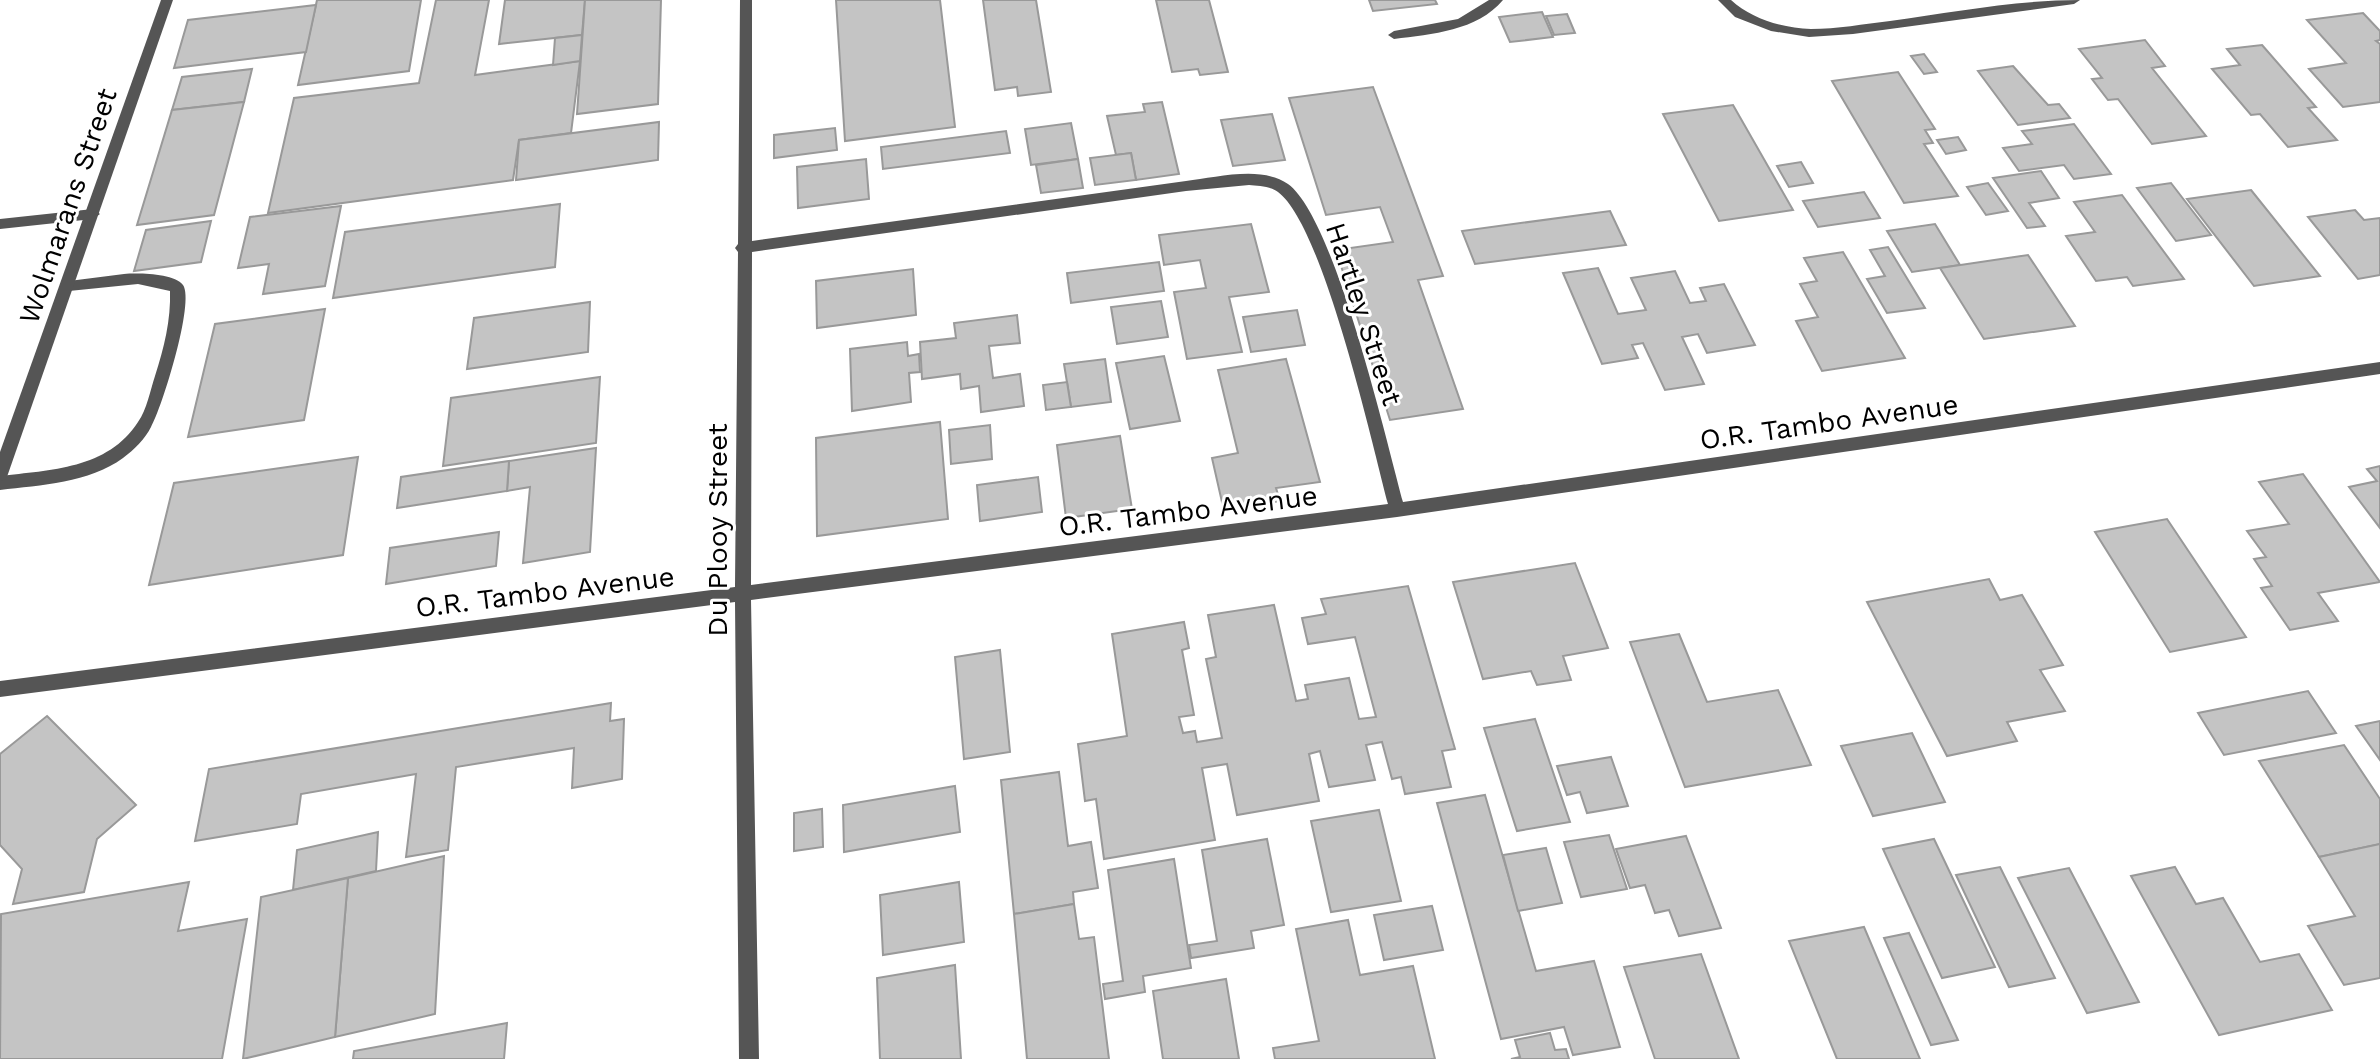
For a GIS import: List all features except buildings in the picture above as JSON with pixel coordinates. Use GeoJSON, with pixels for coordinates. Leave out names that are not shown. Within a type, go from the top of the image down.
{"type":"FeatureCollection","features":[{"type":"Feature","properties":{"kind":"street","name":"Wolmarans Street"},"geometry":{"type":"LineString","coordinates":[[0,474],[69,286],[167,0]]}},
{"type":"Feature","properties":{"kind":"street","name":"Du Plooy Street"},"geometry":{"type":"LineString","coordinates":[[746,0],[742,248],[749,1059]]}},
{"type":"Feature","properties":{"kind":"street"},"geometry":{"type":"LineString","coordinates":[[1394,35],[1455,26],[1482,15],[1497,0]]}},
{"type":"Feature","properties":{"kind":"street"},"geometry":{"type":"LineString","coordinates":[[1724,0],[1739,14],[1771,27],[1809,33],[1853,30],[2074,0]]}},
{"type":"Feature","properties":{"kind":"street","name":"Hartley Street"},"geometry":{"type":"LineString","coordinates":[[742,248],[1186,186],[1251,181],[1283,188],[1301,206],[1333,288],[1397,510]]}},
{"type":"Feature","properties":{"kind":"street"},"geometry":{"type":"LineString","coordinates":[[0,224],[93,214]]}},
{"type":"Feature","properties":{"kind":"street"},"geometry":{"type":"LineString","coordinates":[[0,483],[93,468],[127,447],[146,424],[165,368],[178,305],[177,288],[168,283],[141,279],[69,286]]}},
{"type":"Feature","properties":{"kind":"street","name":"O.R. Tambo Avenue"},"geometry":{"type":"LineString","coordinates":[[0,689],[1397,510],[2380,368]]}}]}
